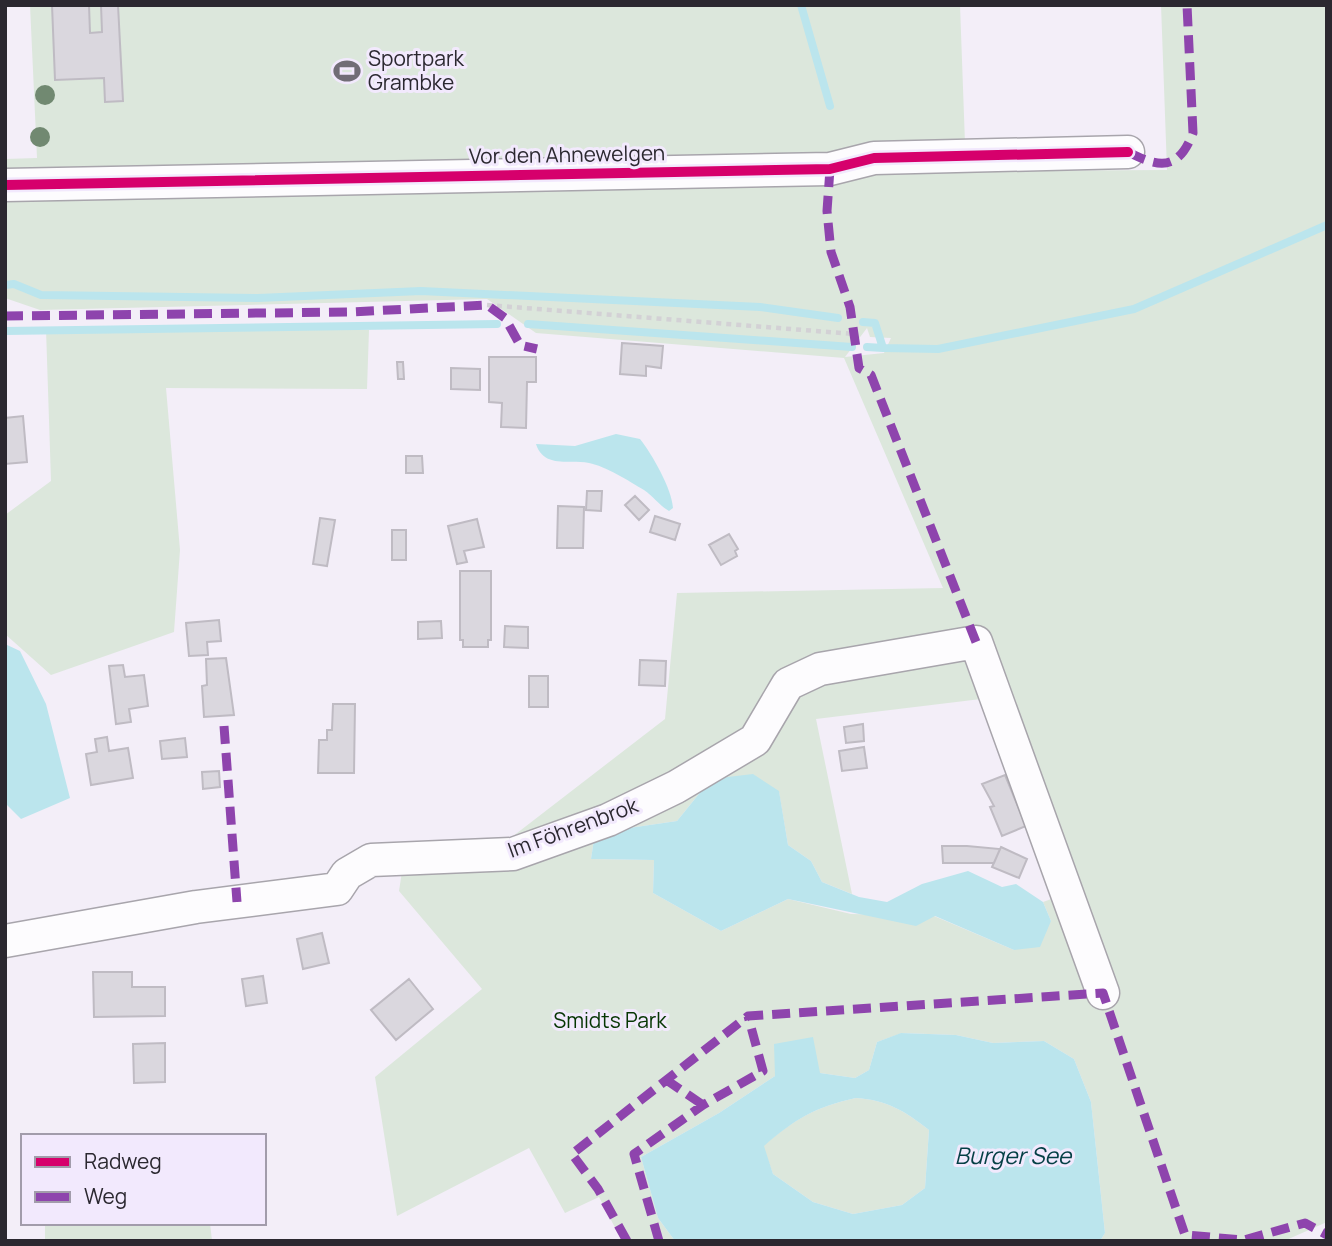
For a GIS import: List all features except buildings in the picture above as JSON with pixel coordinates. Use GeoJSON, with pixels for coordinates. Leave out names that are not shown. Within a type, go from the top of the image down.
{"type":"FeatureCollection","features":[{"type":"Feature","properties":{"kind":"street","name":"Vor den Ahnewelgen"},"geometry":{"type":"LineString","coordinates":[[5,184],[830,169],[874,158],[1128,152]]}},
{"type":"Feature","properties":{"kind":"street","name":"Im Föhrenbrok"},"geometry":{"type":"LineString","coordinates":[[5,941],[196,907],[337,889],[347,874],[371,860],[513,854],[608,820],[676,787],[755,740],[788,684],[820,669],[976,642],[1103,993]]}},
{"type":"Feature","properties":{"kind":"path"},"geometry":{"type":"LineString","coordinates":[[487,305],[854,334]]}},
{"type":"Feature","properties":{"kind":"green space","name":"Smidts Park"},"geometry":{"type":"Polygon","coordinates":[[[30,5],[960,5],[966,171],[1167,170],[1161,5],[1327,5],[1327,1222],[1284,1241],[1100,1241],[1105,1233],[1091,1102],[1074,1059],[1044,1041],[993,1043],[956,1035],[902,1033],[877,1042],[869,1070],[855,1078],[820,1073],[775,1076],[719,1113],[641,1157],[658,1218],[675,1241],[622,1241],[599,1197],[565,1213],[529,1148],[397,1216],[375,1077],[482,989],[399,891],[406,846],[504,843],[665,719],[677,593],[943,588],[844,358],[536,333],[487,299],[40,310],[5,298],[5,159],[37,158],[30,5]],[[867,328],[845,357],[884,353],[891,338],[870,337],[867,328]],[[981,699],[816,719],[852,894],[822,882],[811,861],[788,845],[779,792],[711,779],[677,821],[595,833],[591,859],[654,860],[653,893],[721,931],[788,899],[851,914],[934,916],[1014,950],[1051,921],[1043,902],[1054,898],[981,699]]]}},
{"type":"Feature","properties":{"kind":"green space"},"geometry":{"type":"Polygon","coordinates":[[[46,329],[369,330],[367,389],[166,388],[180,550],[174,632],[51,675],[5,634],[5,515],[51,481],[46,329]]]}},
{"type":"Feature","properties":{"kind":"green space"},"geometry":{"type":"Polygon","coordinates":[[[856,1098],[877,1101],[895,1108],[929,1130],[925,1188],[902,1205],[853,1214],[813,1202],[773,1174],[763,1146],[806,1115],[856,1098]]]}},
{"type":"Feature","properties":{"kind":"green space"},"geometry":{"type":"Polygon","coordinates":[[[45,1225],[210,1225],[212,1241],[45,1241],[45,1225]]]}},
{"type":"Feature","properties":{"kind":"water"},"geometry":{"type":"Polygon","coordinates":[[[616,434],[640,439],[645,445],[669,491],[673,508],[669,511],[644,490],[609,470],[589,463],[551,460],[540,452],[536,444],[575,446],[616,434]]]}},
{"type":"Feature","properties":{"kind":"water"},"geometry":{"type":"Polygon","coordinates":[[[5,644],[20,651],[46,704],[70,798],[21,819],[5,803],[5,644]]]}},
{"type":"Feature","properties":{"kind":"water"},"geometry":{"type":"Polygon","coordinates":[[[753,774],[779,791],[788,845],[811,861],[822,882],[859,897],[887,902],[922,884],[968,871],[1002,887],[1016,884],[1043,902],[1051,921],[1040,947],[1014,950],[935,916],[916,926],[788,899],[721,931],[653,893],[654,860],[591,859],[595,833],[677,821],[711,779],[753,774]]]}},
{"type":"Feature","properties":{"kind":"water","name":"Burger See"},"geometry":{"type":"Polygon","coordinates":[[[901,1033],[956,1035],[993,1043],[1044,1041],[1074,1059],[1091,1102],[1105,1233],[1100,1241],[675,1241],[658,1218],[641,1157],[719,1113],[775,1076],[774,1044],[813,1037],[820,1073],[855,1078],[869,1070],[877,1042],[901,1033]],[[856,1098],[817,1110],[796,1121],[764,1146],[773,1174],[813,1202],[853,1214],[902,1205],[925,1188],[929,1130],[895,1108],[877,1101],[856,1098]]]}},
{"type":"Feature","properties":{"kind":"waterway"},"geometry":{"type":"LineString","coordinates":[[801,5],[830,106]]}},
{"type":"Feature","properties":{"kind":"waterway"},"geometry":{"type":"LineString","coordinates":[[863,322],[875,323],[883,348],[938,349],[1134,309],[1327,225]]}},
{"type":"Feature","properties":{"kind":"waterway"},"geometry":{"type":"LineString","coordinates":[[5,285],[14,284],[41,295],[258,298],[421,291],[760,307],[838,318]]}},
{"type":"Feature","properties":{"kind":"waterway"},"geometry":{"type":"LineString","coordinates":[[5,331],[497,324]]}},
{"type":"Feature","properties":{"kind":"waterway"},"geometry":{"type":"LineString","coordinates":[[528,324],[852,347]]}},
{"type":"Feature","properties":{"kind":"waterway"},"geometry":{"type":"LineString","coordinates":[[867,347],[883,348]]}},
{"type":"Feature","properties":{"kind":"marked path"},"geometry":{"type":"LineString","coordinates":[[1128,152],[1150,161],[1167,163],[1181,154],[1193,133],[1187,5]]}},
{"type":"Feature","properties":{"kind":"marked path"},"geometry":{"type":"LineString","coordinates":[[830,169],[827,211],[831,252],[850,307],[859,368],[871,375],[976,642]]}},
{"type":"Feature","properties":{"kind":"marked path"},"geometry":{"type":"LineString","coordinates":[[5,316],[351,312],[487,305],[505,318],[520,345],[537,349]]}},
{"type":"Feature","properties":{"kind":"marked path"},"geometry":{"type":"LineString","coordinates":[[224,726],[237,902]]}},
{"type":"Feature","properties":{"kind":"marked path"},"geometry":{"type":"LineString","coordinates":[[627,1241],[598,1189],[572,1154],[748,1016],[1103,993],[1185,1235],[1244,1240],[1305,1223],[1327,1235]]}},
{"type":"Feature","properties":{"kind":"marked path"},"geometry":{"type":"LineString","coordinates":[[659,1241],[634,1154],[703,1105],[763,1071],[748,1016]]}},
{"type":"Feature","properties":{"kind":"marked path"},"geometry":{"type":"LineString","coordinates":[[665,1079],[703,1105]]}},
{"type":"Feature","properties":{"kind":"cycle path"},"geometry":{"type":"LineString","coordinates":[[5,185],[830,169],[874,158],[1128,152]]}},
{"type":"Feature","properties":{"kind":"place","name":"Sportpark Grambke"},"geometry":{"type":"Point","coordinates":[347,71]}}]}
